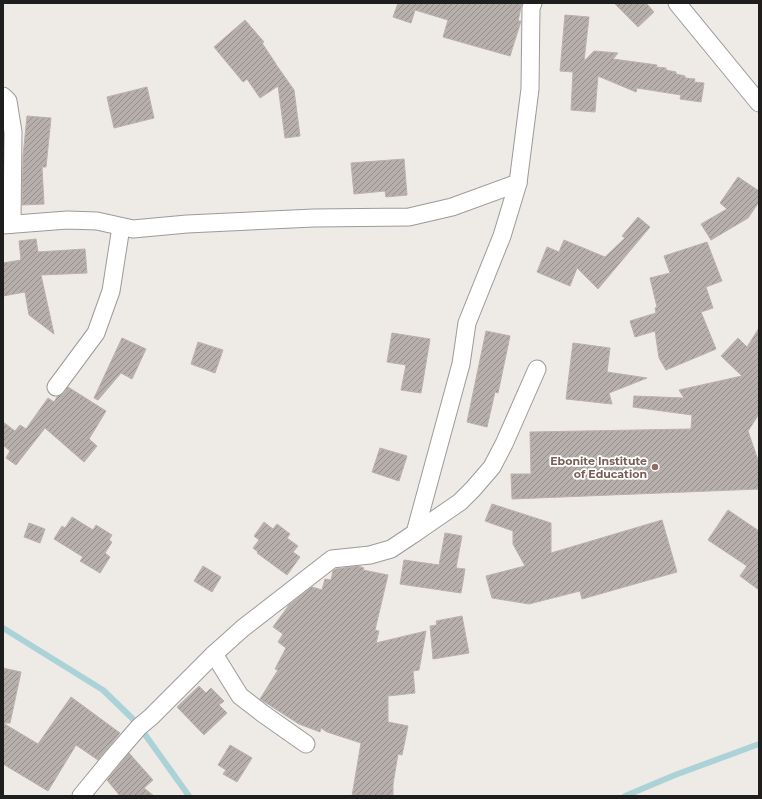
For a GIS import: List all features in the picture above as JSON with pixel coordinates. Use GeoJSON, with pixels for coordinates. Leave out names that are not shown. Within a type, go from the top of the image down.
{"type":"FeatureCollection","features":[{"type":"Feature","properties":{"kind":"street"},"geometry":{"type":"LineString","coordinates":[[415,533],[461,364],[467,323],[502,236],[518,183],[530,89],[531,8],[533,3]]}},
{"type":"Feature","properties":{"kind":"street"},"geometry":{"type":"LineString","coordinates":[[677,3],[759,103]]}},
{"type":"Feature","properties":{"kind":"street"},"geometry":{"type":"LineString","coordinates":[[3,96],[8,101],[13,132],[7,225],[67,220],[97,221],[133,229],[187,224],[314,218],[409,218],[452,207],[518,183]]}},
{"type":"Feature","properties":{"kind":"street"},"geometry":{"type":"LineString","coordinates":[[56,387],[96,333],[111,291],[121,226]]}},
{"type":"Feature","properties":{"kind":"street"},"geometry":{"type":"LineString","coordinates":[[80,796],[139,727],[151,717],[214,654],[243,628],[332,559],[370,555],[391,549],[460,502],[492,467],[538,369]]}},
{"type":"Feature","properties":{"kind":"street"},"geometry":{"type":"LineString","coordinates":[[214,654],[240,696],[306,744]]}},
{"type":"Feature","properties":{"kind":"building"},"geometry":{"type":"Polygon","coordinates":[[[398,3],[522,3],[518,21],[521,21],[510,56],[443,37],[448,20],[415,10],[411,23],[393,17],[398,3]]]}},
{"type":"Feature","properties":{"kind":"building"},"geometry":{"type":"Polygon","coordinates":[[[614,3],[646,3],[654,12],[638,27],[614,3]]]}},
{"type":"Feature","properties":{"kind":"building"},"geometry":{"type":"Polygon","coordinates":[[[565,15],[589,17],[584,61],[594,51],[618,53],[613,59],[657,65],[656,67],[666,68],[666,70],[685,76],[685,78],[695,79],[694,82],[704,83],[701,102],[680,99],[681,95],[637,88],[636,92],[598,76],[595,112],[571,110],[573,72],[560,71],[565,15]]]}},
{"type":"Feature","properties":{"kind":"building"},"geometry":{"type":"Polygon","coordinates":[[[245,20],[264,42],[262,43],[294,90],[300,136],[285,138],[278,86],[260,98],[247,79],[243,82],[214,47],[245,20]]]}},
{"type":"Feature","properties":{"kind":"building"},"geometry":{"type":"Polygon","coordinates":[[[147,87],[154,118],[114,128],[107,97],[147,87]]]}},
{"type":"Feature","properties":{"kind":"building"},"geometry":{"type":"Polygon","coordinates":[[[27,116],[51,118],[46,167],[42,167],[44,204],[22,205],[23,156],[27,116]]]}},
{"type":"Feature","properties":{"kind":"building"},"geometry":{"type":"Polygon","coordinates":[[[404,159],[407,195],[386,197],[385,191],[354,194],[351,163],[404,159]]]}},
{"type":"Feature","properties":{"kind":"building"},"geometry":{"type":"Polygon","coordinates":[[[738,177],[759,191],[759,202],[748,218],[711,240],[701,224],[727,209],[720,203],[738,177]]]}},
{"type":"Feature","properties":{"kind":"building"},"geometry":{"type":"Polygon","coordinates":[[[638,217],[650,227],[598,289],[577,268],[570,286],[537,272],[547,247],[559,252],[564,240],[605,257],[625,238],[622,236],[638,217]]]}},
{"type":"Feature","properties":{"kind":"building"},"geometry":{"type":"Polygon","coordinates":[[[36,239],[38,252],[85,249],[87,273],[41,275],[54,334],[29,315],[25,292],[3,296],[3,263],[21,260],[19,241],[36,239]]]}},
{"type":"Feature","properties":{"kind":"building"},"geometry":{"type":"Polygon","coordinates":[[[707,242],[722,281],[706,287],[713,308],[701,312],[716,349],[666,370],[659,358],[655,331],[635,337],[630,321],[656,313],[655,308],[657,307],[650,278],[670,273],[664,256],[707,242]]]}},
{"type":"Feature","properties":{"kind":"building"},"geometry":{"type":"Polygon","coordinates":[[[759,328],[759,414],[748,431],[759,463],[759,489],[512,499],[511,474],[531,474],[530,432],[691,429],[692,415],[633,407],[634,396],[684,398],[679,390],[742,376],[721,356],[738,338],[747,347],[759,328]]]}},
{"type":"Feature","properties":{"kind":"building"},"geometry":{"type":"Polygon","coordinates":[[[486,331],[510,336],[498,393],[495,392],[487,427],[467,422],[486,331]]]}},
{"type":"Feature","properties":{"kind":"building"},"geometry":{"type":"Polygon","coordinates":[[[392,333],[430,339],[421,393],[401,390],[406,365],[387,362],[392,333]]]}},
{"type":"Feature","properties":{"kind":"building"},"geometry":{"type":"Polygon","coordinates":[[[122,338],[146,349],[132,379],[121,373],[98,400],[94,398],[122,338]]]}},
{"type":"Feature","properties":{"kind":"building"},"geometry":{"type":"Polygon","coordinates":[[[198,342],[223,350],[215,373],[191,364],[198,342]]]}},
{"type":"Feature","properties":{"kind":"building"},"geometry":{"type":"Polygon","coordinates":[[[573,343],[610,348],[607,372],[647,378],[609,393],[612,404],[566,399],[573,343]]]}},
{"type":"Feature","properties":{"kind":"building"},"geometry":{"type":"Polygon","coordinates":[[[68,387],[106,411],[89,439],[97,446],[84,462],[45,428],[16,465],[6,458],[10,451],[3,445],[3,422],[15,431],[20,425],[26,429],[48,398],[54,402],[57,397],[64,393],[68,387]]]}},
{"type":"Feature","properties":{"kind":"building"},"geometry":{"type":"Polygon","coordinates":[[[380,448],[407,456],[399,481],[372,472],[380,448]]]}},
{"type":"Feature","properties":{"kind":"building"},"geometry":{"type":"Polygon","coordinates":[[[492,504],[551,523],[551,553],[662,520],[677,572],[582,599],[580,591],[529,604],[492,598],[486,576],[525,566],[513,544],[513,531],[485,521],[492,504]]]}},
{"type":"Feature","properties":{"kind":"building"},"geometry":{"type":"Polygon","coordinates":[[[728,510],[759,531],[759,590],[740,576],[747,566],[708,540],[728,510]]]}},
{"type":"Feature","properties":{"kind":"building"},"geometry":{"type":"Polygon","coordinates":[[[72,517],[93,530],[96,525],[112,535],[109,540],[112,542],[105,553],[110,557],[100,573],[80,561],[83,557],[54,539],[62,526],[65,528],[72,517]]]}},
{"type":"Feature","properties":{"kind":"building"},"geometry":{"type":"Polygon","coordinates":[[[264,522],[273,529],[277,524],[290,534],[287,538],[298,546],[293,552],[300,557],[287,575],[257,553],[258,552],[253,548],[259,540],[254,536],[264,522]]]}},
{"type":"Feature","properties":{"kind":"building"},"geometry":{"type":"Polygon","coordinates":[[[29,523],[45,529],[40,543],[24,537],[29,523]]]}},
{"type":"Feature","properties":{"kind":"building"},"geometry":{"type":"Polygon","coordinates":[[[445,533],[462,536],[456,568],[465,569],[461,593],[400,584],[404,560],[439,565],[445,533]]]}},
{"type":"Feature","properties":{"kind":"building"},"geometry":{"type":"Polygon","coordinates":[[[203,566],[221,577],[212,592],[194,581],[203,566]]]}},
{"type":"Feature","properties":{"kind":"building"},"geometry":{"type":"Polygon","coordinates":[[[358,566],[364,568],[363,570],[388,575],[375,630],[379,631],[376,643],[426,631],[419,670],[413,671],[415,693],[388,696],[388,722],[408,726],[402,755],[398,754],[393,784],[393,796],[352,796],[361,743],[327,732],[321,728],[320,732],[299,724],[260,699],[278,670],[275,669],[286,648],[278,642],[283,634],[273,627],[289,605],[312,587],[322,590],[325,579],[331,580],[333,571],[336,569],[358,566]]]}},
{"type":"Feature","properties":{"kind":"building"},"geometry":{"type":"Polygon","coordinates":[[[462,616],[469,653],[433,659],[430,626],[437,625],[436,621],[462,616]]]}},
{"type":"Feature","properties":{"kind":"building"},"geometry":{"type":"Polygon","coordinates":[[[3,668],[21,672],[10,723],[3,723],[3,668]]]}},
{"type":"Feature","properties":{"kind":"building"},"geometry":{"type":"Polygon","coordinates":[[[199,686],[206,693],[211,688],[224,701],[219,705],[227,713],[204,735],[177,707],[199,686]]]}},
{"type":"Feature","properties":{"kind":"building"},"geometry":{"type":"Polygon","coordinates":[[[71,697],[120,733],[98,760],[76,745],[48,791],[3,764],[3,723],[38,744],[71,697]]]}},
{"type":"Feature","properties":{"kind":"building"},"geometry":{"type":"Polygon","coordinates":[[[230,745],[252,758],[237,782],[223,774],[226,770],[218,765],[230,745]]]}},
{"type":"Feature","properties":{"kind":"building"},"geometry":{"type":"Polygon","coordinates":[[[129,753],[153,780],[144,788],[154,796],[120,796],[107,780],[129,753]]]}},
{"type":"Feature","properties":{"kind":"waterway"},"geometry":{"type":"LineString","coordinates":[[3,628],[103,690],[136,722],[189,796]]}},
{"type":"Feature","properties":{"kind":"waterway"},"geometry":{"type":"LineString","coordinates":[[625,796],[675,775],[759,744]]}},
{"type":"Feature","properties":{"kind":"place","name":"Ebonite Institute of Education"},"geometry":{"type":"Point","coordinates":[655,467]}}]}
